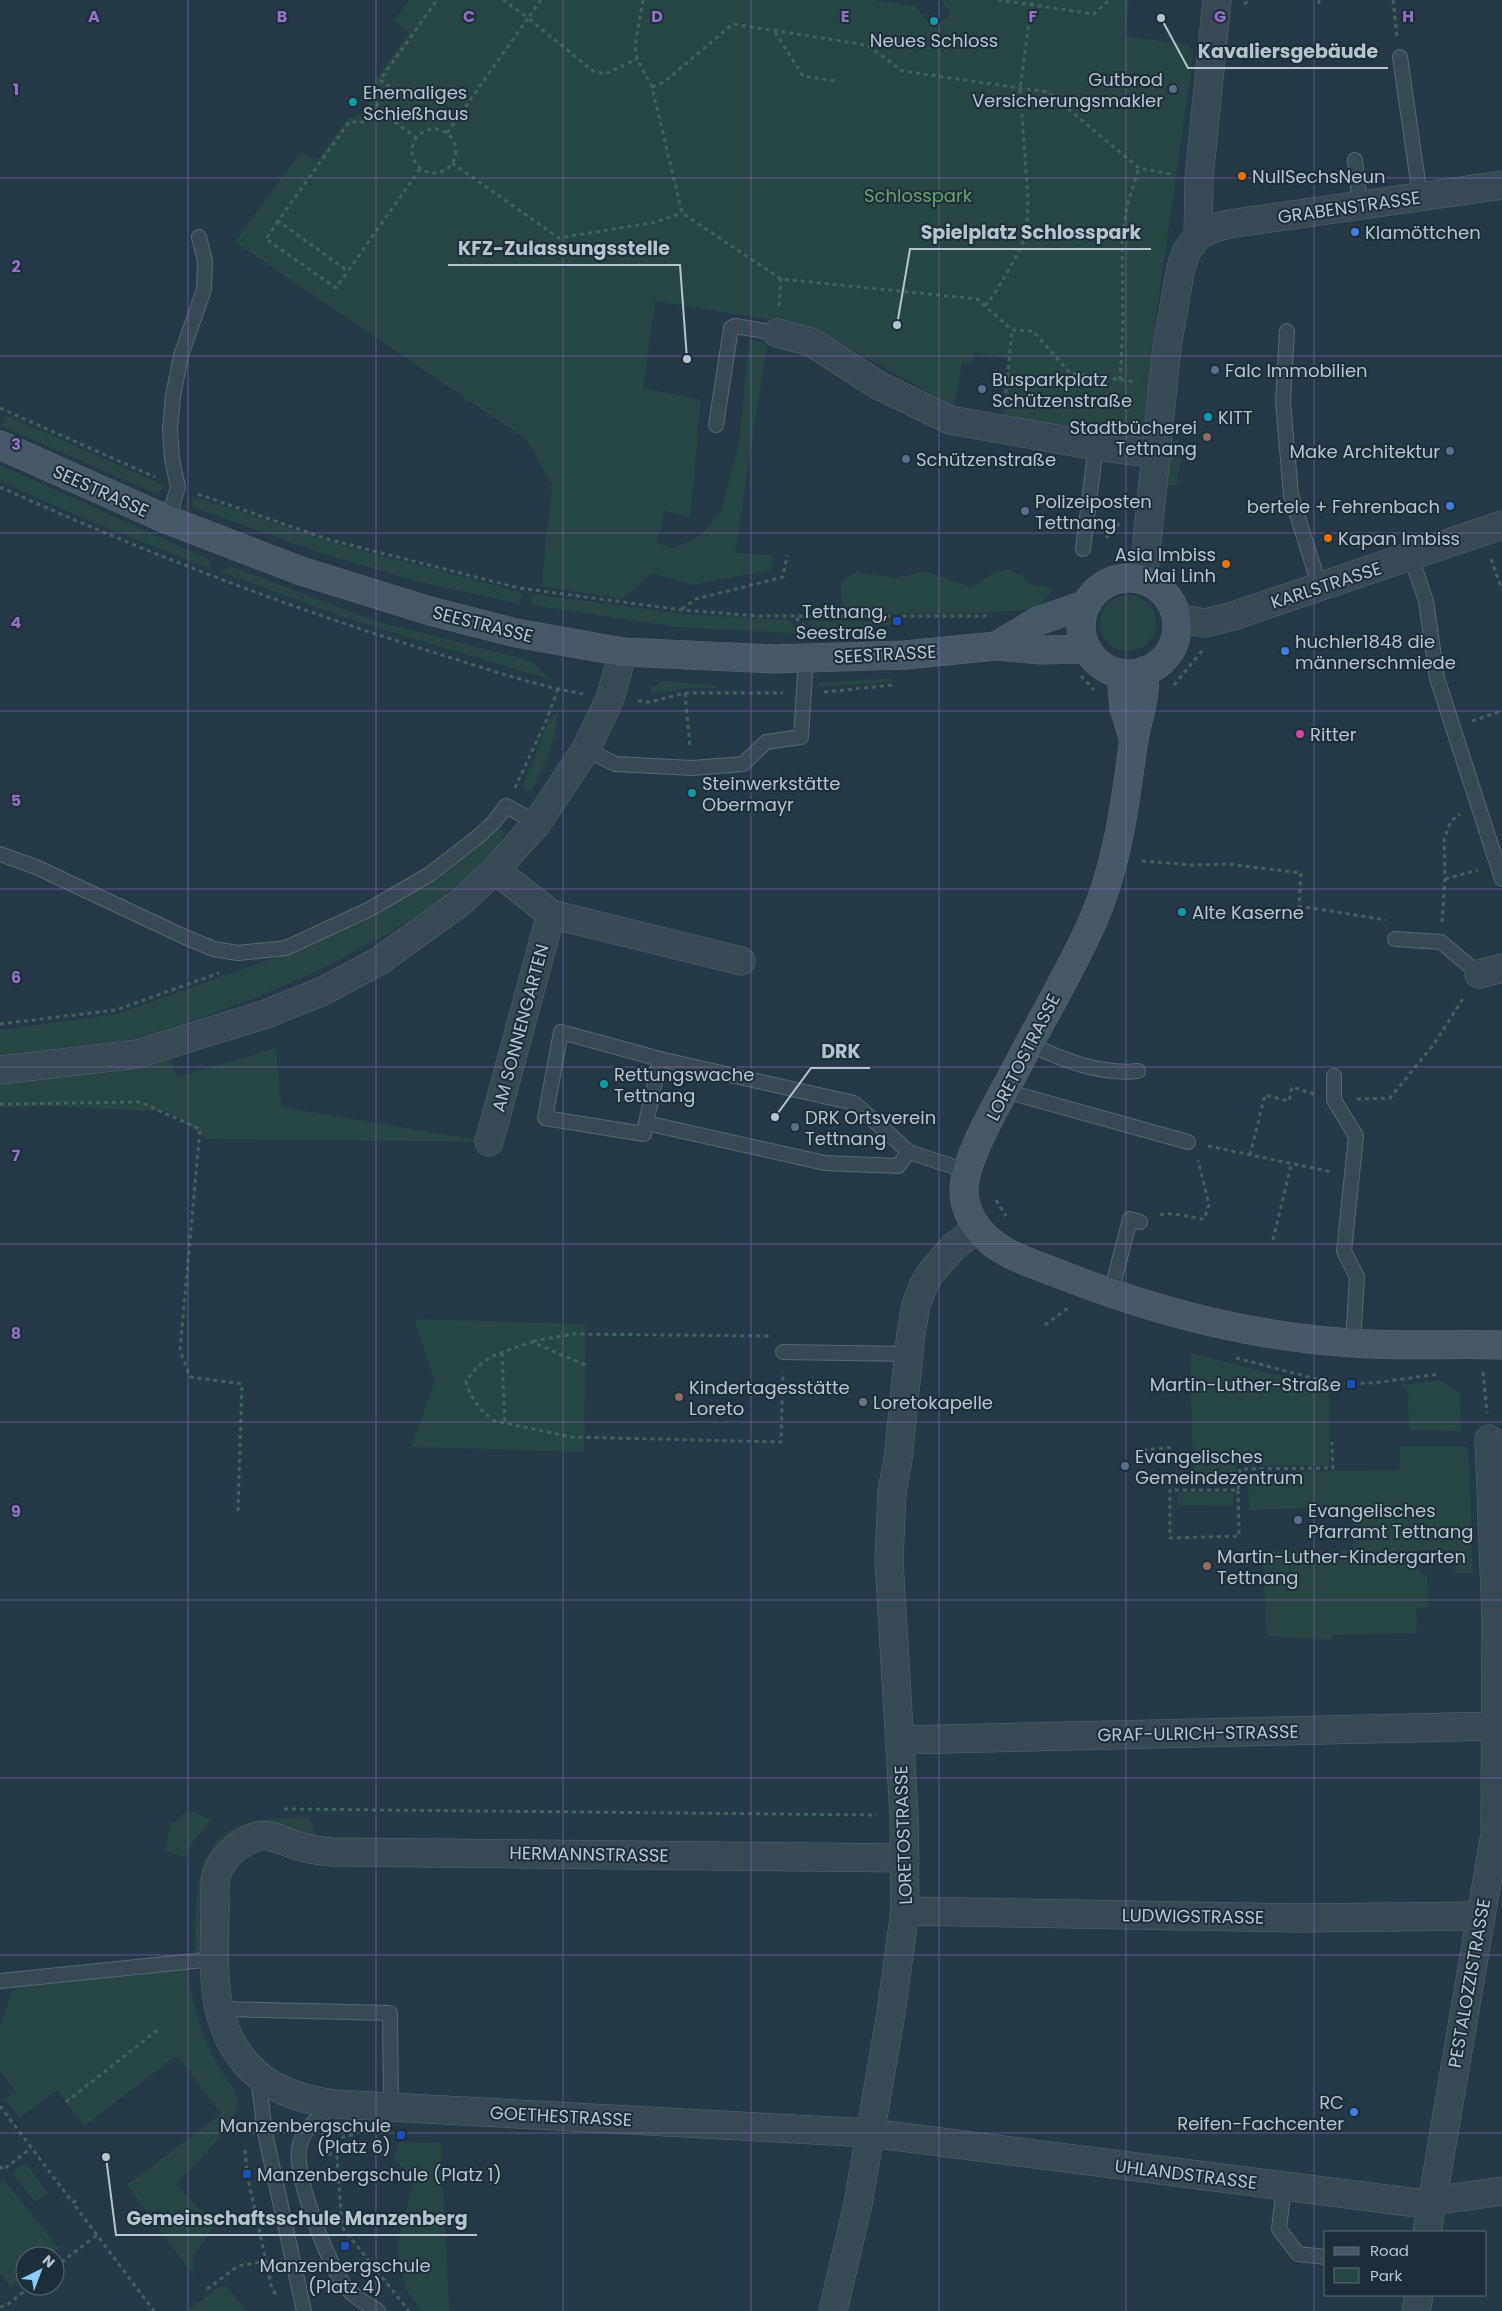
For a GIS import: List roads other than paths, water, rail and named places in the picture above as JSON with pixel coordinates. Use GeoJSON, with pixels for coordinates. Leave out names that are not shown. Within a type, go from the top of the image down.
{"type":"FeatureCollection","features":[{"type":"Feature","properties":{"kind":"main road","name":"SEESTRASSE"},"geometry":{"type":"LineString","coordinates":[[0,445],[168,520],[301,571],[430,611],[516,633],[623,652],[766,659],[905,655],[996,646],[1041,650],[1087,649]]}},
{"type":"Feature","properties":{"kind":"main road"},"geometry":{"type":"LineString","coordinates":[[1122,579],[1143,580],[1165,594],[1176,618],[1176,634],[1171,650],[1159,663],[1133,673],[1096,661],[1087,649],[1081,625],[1087,604],[1093,594],[1111,582],[1122,579]]}},
{"type":"Feature","properties":{"kind":"main road","name":"SEESTRASSE"},"geometry":{"type":"LineString","coordinates":[[996,646],[1038,621],[1087,604]]}},
{"type":"Feature","properties":{"kind":"main road","name":"LORETOSTRASSE"},"geometry":{"type":"LineString","coordinates":[[978,1229],[966,1208],[964,1190],[967,1170],[1005,1091],[1092,925],[1115,856],[1129,786],[1134,741],[1143,708],[1133,673]]}},
{"type":"Feature","properties":{"kind":"main road"},"geometry":{"type":"LineString","coordinates":[[978,1229],[1006,1252],[1111,1293],[1182,1314],[1232,1326],[1302,1338],[1353,1344],[1491,1344]]}},
{"type":"Feature","properties":{"kind":"street"},"geometry":{"type":"LineString","coordinates":[[1143,580],[1158,454],[1167,347],[1180,272],[1186,252],[1198,236],[1199,178],[1217,0]]}},
{"type":"Feature","properties":{"kind":"street","name":"GRABENSTRASSE"},"geometry":{"type":"LineString","coordinates":[[1198,236],[1211,229],[1229,224],[1502,185]]}},
{"type":"Feature","properties":{"kind":"street"},"geometry":{"type":"LineString","coordinates":[[777,333],[810,342],[878,386],[950,420],[1002,431],[1158,454]]}},
{"type":"Feature","properties":{"kind":"street","name":"KARLSTRASSE"},"geometry":{"type":"LineString","coordinates":[[1176,618],[1205,623],[1233,616],[1492,528]]}},
{"type":"Feature","properties":{"kind":"street"},"geometry":{"type":"LineString","coordinates":[[0,1070],[137,1054],[266,1014],[314,994],[379,961],[461,902],[495,870],[537,823],[586,749],[610,699],[623,652]]}},
{"type":"Feature","properties":{"kind":"street"},"geometry":{"type":"LineString","coordinates":[[495,870],[551,914],[741,961]]}},
{"type":"Feature","properties":{"kind":"street","name":"AM SONNENGARTEN"},"geometry":{"type":"LineString","coordinates":[[489,1142],[551,914]]}},
{"type":"Feature","properties":{"kind":"street","name":"LORETOSTRASSE"},"geometry":{"type":"LineString","coordinates":[[833,2311],[858,2204],[891,2013],[905,1912],[905,1858],[888,1560],[892,1492],[899,1449],[909,1354],[916,1305],[924,1284],[954,1246],[978,1229]]}},
{"type":"Feature","properties":{"kind":"street","name":"PESTALOZZISTRASSE"},"geometry":{"type":"LineString","coordinates":[[1428,2231],[1495,1834],[1499,1620],[1489,1439]]}},
{"type":"Feature","properties":{"kind":"street","name":"GRAF-ULRICH-STRASSE"},"geometry":{"type":"LineString","coordinates":[[899,1740],[1497,1726]]}},
{"type":"Feature","properties":{"kind":"street","name":"GOETHESTRASSE"},"geometry":{"type":"LineString","coordinates":[[274,1837],[257,1836],[239,1846],[224,1860],[216,1875],[214,1959],[219,2009],[229,2038],[243,2060],[258,2076],[280,2090],[306,2100],[334,2104],[870,2133]]}},
{"type":"Feature","properties":{"kind":"street","name":"HERMANNSTRASSE"},"geometry":{"type":"LineString","coordinates":[[274,1837],[302,1847],[332,1852],[905,1858]]}},
{"type":"Feature","properties":{"kind":"street","name":"LUDWIGSTRASSE"},"geometry":{"type":"LineString","coordinates":[[905,1912],[1299,1918],[1480,1916]]}},
{"type":"Feature","properties":{"kind":"street","name":"UHLANDSTRASSE"},"geometry":{"type":"LineString","coordinates":[[870,2133],[1417,2203],[1502,2191]]}},
{"type":"Feature","properties":{"kind":"street"},"geometry":{"type":"LineString","coordinates":[[1416,2311],[1419,2296]]}},
{"type":"Feature","properties":{"kind":"lane"},"geometry":{"type":"LineString","coordinates":[[1399,51],[1420,196]]}},
{"type":"Feature","properties":{"kind":"lane"},"geometry":{"type":"LineString","coordinates":[[1354,160],[1360,205]]}},
{"type":"Feature","properties":{"kind":"lane"},"geometry":{"type":"LineString","coordinates":[[168,520],[178,487],[172,459],[170,429],[173,396],[181,356],[204,289],[206,261],[200,237]]}},
{"type":"Feature","properties":{"kind":"lane"},"geometry":{"type":"LineString","coordinates":[[716,425],[731,328],[735,326],[777,333]]}},
{"type":"Feature","properties":{"kind":"lane"},"geometry":{"type":"LineString","coordinates":[[1287,331],[1283,402],[1291,494],[1320,588]]}},
{"type":"Feature","properties":{"kind":"lane"},"geometry":{"type":"LineString","coordinates":[[1083,549],[1096,446]]}},
{"type":"Feature","properties":{"kind":"lane"},"geometry":{"type":"LineString","coordinates":[[1411,557],[1426,601],[1437,678],[1502,879]]}},
{"type":"Feature","properties":{"kind":"lane"},"geometry":{"type":"LineString","coordinates":[[586,749],[615,764],[692,768],[743,764],[766,742],[801,737],[806,658]]}},
{"type":"Feature","properties":{"kind":"lane"},"geometry":{"type":"LineString","coordinates":[[0,854],[36,867],[214,950],[238,953],[286,948],[370,909],[430,874],[479,836],[494,822],[506,806],[537,823]]}},
{"type":"Feature","properties":{"kind":"lane"},"geometry":{"type":"LineString","coordinates":[[1395,939],[1440,942],[1491,971]]}},
{"type":"Feature","properties":{"kind":"lane"},"geometry":{"type":"LineString","coordinates":[[660,1059],[644,1134],[545,1118],[561,1032],[660,1059],[854,1103],[909,1152],[967,1170]]}},
{"type":"Feature","properties":{"kind":"lane"},"geometry":{"type":"LineString","coordinates":[[1029,1044],[1103,1071],[1121,1073],[1138,1071]]}},
{"type":"Feature","properties":{"kind":"lane"},"geometry":{"type":"LineString","coordinates":[[1334,1076],[1334,1100],[1356,1136],[1344,1251],[1358,1276],[1353,1344]]}},
{"type":"Feature","properties":{"kind":"lane"},"geometry":{"type":"LineString","coordinates":[[1005,1091],[1190,1142]]}},
{"type":"Feature","properties":{"kind":"lane"},"geometry":{"type":"LineString","coordinates":[[646,1123],[825,1163],[898,1166],[909,1152]]}},
{"type":"Feature","properties":{"kind":"lane"},"geometry":{"type":"LineString","coordinates":[[1111,1293],[1130,1219],[1140,1222]]}},
{"type":"Feature","properties":{"kind":"lane"},"geometry":{"type":"LineString","coordinates":[[783,1352],[909,1354]]}},
{"type":"Feature","properties":{"kind":"lane"},"geometry":{"type":"LineString","coordinates":[[0,1981],[214,1959]]}},
{"type":"Feature","properties":{"kind":"lane"},"geometry":{"type":"LineString","coordinates":[[219,2009],[275,2012],[390,2013],[391,2106]]}},
{"type":"Feature","properties":{"kind":"lane"},"geometry":{"type":"LineString","coordinates":[[258,2076],[267,2142],[304,2311]]}},
{"type":"Feature","properties":{"kind":"lane"},"geometry":{"type":"LineString","coordinates":[[334,2104],[303,2136],[297,2157],[308,2200],[330,2261],[345,2286],[378,2311]]}},
{"type":"Feature","properties":{"kind":"lane"},"geometry":{"type":"LineString","coordinates":[[1284,2186],[1279,2229],[1298,2254],[1324,2258]]}},
{"type":"Feature","properties":{"kind":"place","name":"Kavaliersgebäude"},"geometry":{"type":"Point","coordinates":[1161,18]}},
{"type":"Feature","properties":{"kind":"place","name":"Neues Schloss"},"geometry":{"type":"Point","coordinates":[934,21]}},
{"type":"Feature","properties":{"kind":"place","name":"Gutbrod Versicherungsmakler"},"geometry":{"type":"Point","coordinates":[1173,89]}},
{"type":"Feature","properties":{"kind":"place","name":"Ehemaliges Schießhaus"},"geometry":{"type":"Point","coordinates":[353,102]}},
{"type":"Feature","properties":{"kind":"place","name":"NullSechsNeun"},"geometry":{"type":"Point","coordinates":[1242,176]}},
{"type":"Feature","properties":{"kind":"place","name":"Klamöttchen"},"geometry":{"type":"Point","coordinates":[1355,232]}},
{"type":"Feature","properties":{"kind":"place","name":"Spielplatz Schlosspark"},"geometry":{"type":"Point","coordinates":[897,325]}},
{"type":"Feature","properties":{"kind":"place","name":"KFZ-Zulassungsstelle"},"geometry":{"type":"Point","coordinates":[687,359]}},
{"type":"Feature","properties":{"kind":"place","name":"Falc Immobilien"},"geometry":{"type":"Point","coordinates":[1215,370]}},
{"type":"Feature","properties":{"kind":"place","name":"Busparkplatz Schützenstraße"},"geometry":{"type":"Point","coordinates":[982,389]}},
{"type":"Feature","properties":{"kind":"place","name":"KITT"},"geometry":{"type":"Point","coordinates":[1208,417]}},
{"type":"Feature","properties":{"kind":"place","name":"Stadtbücherei Tettnang"},"geometry":{"type":"Point","coordinates":[1207,437]}},
{"type":"Feature","properties":{"kind":"place","name":"Make Architektur"},"geometry":{"type":"Point","coordinates":[1450,451]}},
{"type":"Feature","properties":{"kind":"place","name":"Schützenstraße"},"geometry":{"type":"Point","coordinates":[906,459]}},
{"type":"Feature","properties":{"kind":"place","name":"bertele + Fehrenbach"},"geometry":{"type":"Point","coordinates":[1450,506]}},
{"type":"Feature","properties":{"kind":"place","name":"Polizeiposten Tettnang"},"geometry":{"type":"Point","coordinates":[1025,511]}},
{"type":"Feature","properties":{"kind":"place","name":"Kapan Imbiss"},"geometry":{"type":"Point","coordinates":[1328,538]}},
{"type":"Feature","properties":{"kind":"place","name":"Asia Imbiss Mai Linh"},"geometry":{"type":"Point","coordinates":[1226,564]}},
{"type":"Feature","properties":{"kind":"place","name":"Tettnang, Seestraße"},"geometry":{"type":"Point","coordinates":[897,621]}},
{"type":"Feature","properties":{"kind":"place","name":"huchler1848 die männerschmiede"},"geometry":{"type":"Point","coordinates":[1285,651]}},
{"type":"Feature","properties":{"kind":"place","name":"Ritter"},"geometry":{"type":"Point","coordinates":[1300,734]}},
{"type":"Feature","properties":{"kind":"place","name":"Steinwerkstätte Obermayr"},"geometry":{"type":"Point","coordinates":[692,793]}},
{"type":"Feature","properties":{"kind":"place","name":"Alte Kaserne"},"geometry":{"type":"Point","coordinates":[1182,912]}},
{"type":"Feature","properties":{"kind":"place","name":"Rettungswache Tettnang"},"geometry":{"type":"Point","coordinates":[604,1084]}},
{"type":"Feature","properties":{"kind":"place","name":"DRK"},"geometry":{"type":"Point","coordinates":[775,1117]}},
{"type":"Feature","properties":{"kind":"place","name":"DRK Ortsverein Tettnang"},"geometry":{"type":"Point","coordinates":[795,1127]}},
{"type":"Feature","properties":{"kind":"place","name":"Martin-Luther-Straße"},"geometry":{"type":"Point","coordinates":[1351,1384]}},
{"type":"Feature","properties":{"kind":"place","name":"Kindertagesstätte Loreto"},"geometry":{"type":"Point","coordinates":[679,1397]}},
{"type":"Feature","properties":{"kind":"place","name":"Loretokapelle"},"geometry":{"type":"Point","coordinates":[863,1402]}},
{"type":"Feature","properties":{"kind":"place","name":"Evangelisches Gemeindezentrum"},"geometry":{"type":"Point","coordinates":[1125,1466]}},
{"type":"Feature","properties":{"kind":"place","name":"Evangelisches Pfarramt Tettnang"},"geometry":{"type":"Point","coordinates":[1298,1520]}},
{"type":"Feature","properties":{"kind":"place","name":"Martin-Luther-Kindergarten Tettnang"},"geometry":{"type":"Point","coordinates":[1207,1566]}},
{"type":"Feature","properties":{"kind":"place","name":"RC Reifen-Fachcenter"},"geometry":{"type":"Point","coordinates":[1354,2112]}},
{"type":"Feature","properties":{"kind":"place","name":"Manzenbergschule (Platz 6)"},"geometry":{"type":"Point","coordinates":[401,2135]}},
{"type":"Feature","properties":{"kind":"place","name":"Gemeinschaftsschule Manzenberg"},"geometry":{"type":"Point","coordinates":[106,2157]}},
{"type":"Feature","properties":{"kind":"place","name":"Manzenbergschule (Platz 1)"},"geometry":{"type":"Point","coordinates":[247,2174]}},
{"type":"Feature","properties":{"kind":"place","name":"Manzenbergschule (Platz 4)"},"geometry":{"type":"Point","coordinates":[345,2246]}},
{"type":"Feature","properties":{"kind":"park label","name":"Schlosspark"},"geometry":{"type":"Point","coordinates":[918,195]}}]}
